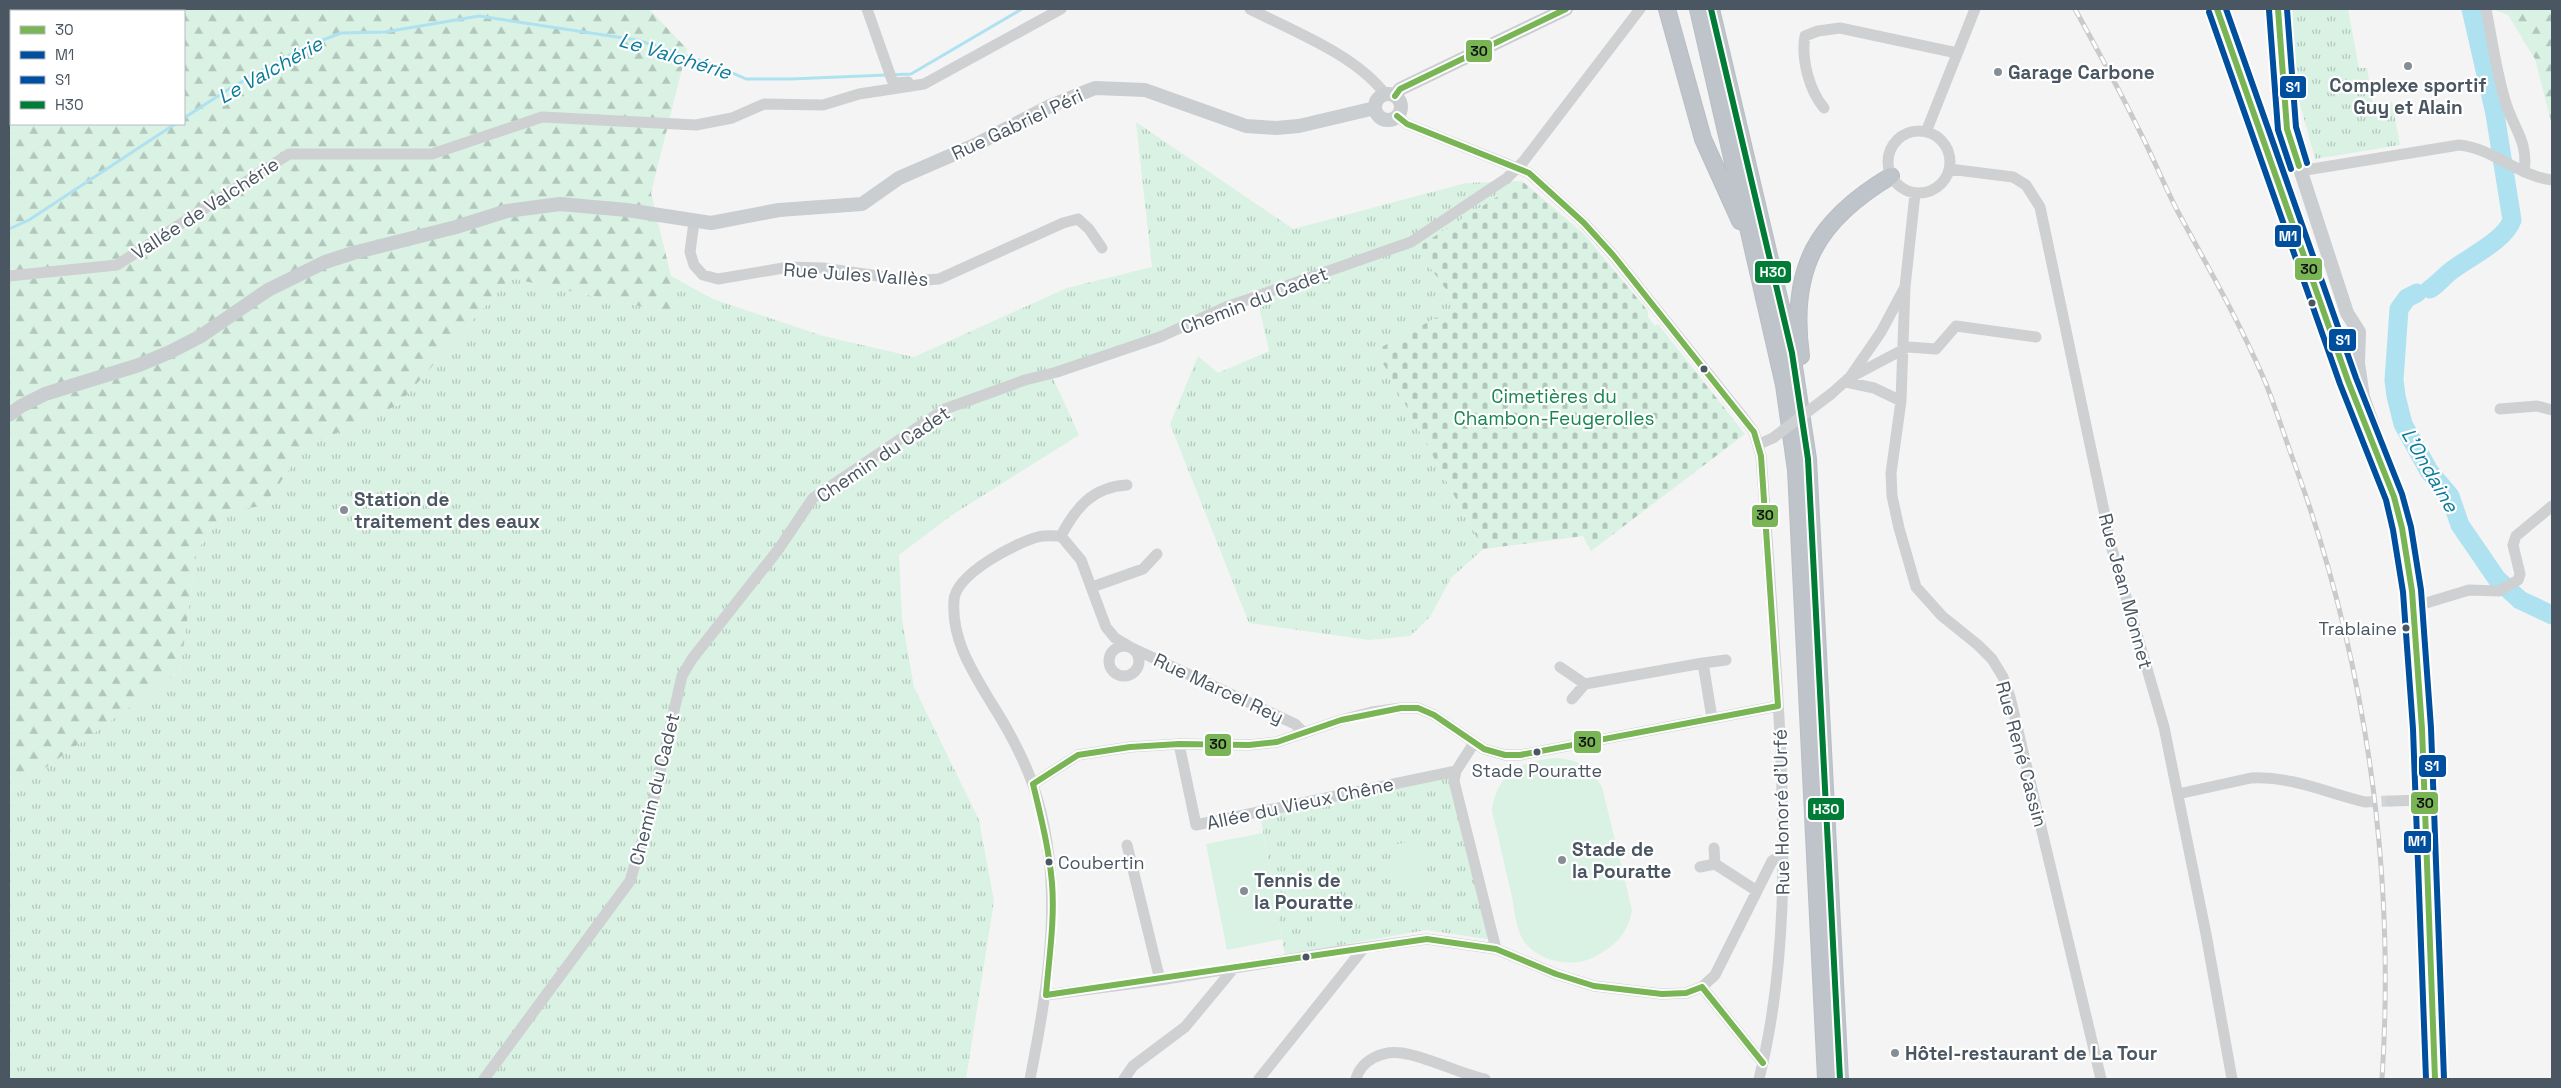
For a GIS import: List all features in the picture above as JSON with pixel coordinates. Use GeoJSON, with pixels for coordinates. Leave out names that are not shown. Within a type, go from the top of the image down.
{"type":"FeatureCollection","features":[{"type":"Feature","properties":{"kind":"highway"},"geometry":{"type":"LineString","coordinates":[[1667,9],[1702,139],[1755,255]]}},
{"type":"Feature","properties":{"kind":"highway"},"geometry":{"type":"LineString","coordinates":[[1698,9],[1784,385],[1796,470],[1826,1079]]}},
{"type":"Feature","properties":{"kind":"highway"},"geometry":{"type":"LineString","coordinates":[[1711,9],[1792,354],[1808,459],[1840,1079]]}},
{"type":"Feature","properties":{"kind":"highway"},"geometry":{"type":"LineString","coordinates":[[1812,524],[1814,436],[1799,340],[1798,310],[1801,285],[1807,263],[1817,242],[1831,223],[1862,193],[1891,176]]}},
{"type":"Feature","properties":{"kind":"highway"},"geometry":{"type":"LineString","coordinates":[[1835,986],[1848,1079]]}},
{"type":"Feature","properties":{"kind":"main road"},"geometry":{"type":"LineString","coordinates":[[1390,95],[1401,105],[1397,116],[1391,120],[1384,120],[1378,115],[1375,108],[1376,101],[1566,9]]}},
{"type":"Feature","properties":{"kind":"main road"},"geometry":{"type":"LineString","coordinates":[[2217,9],[2335,342],[2384,477],[2394,497]]}},
{"type":"Feature","properties":{"kind":"main road"},"geometry":{"type":"LineString","coordinates":[[2278,9],[2287,129],[2346,313],[2359,332],[2358,363],[2363,397],[2383,450],[2407,559],[2413,607],[2424,800],[2434,1079]]}},
{"type":"Feature","properties":{"kind":"main road","name":"Rue Gabriel Péri"},"geometry":{"type":"LineString","coordinates":[[9,415],[20,406],[45,394],[139,365],[170,352],[201,336],[268,290],[295,275],[353,252],[456,228],[507,211],[560,204],[627,210],[694,222],[711,223],[802,207],[832,208],[862,204],[899,178],[975,145],[1050,106],[1095,88],[1145,90],[1246,126],[1276,128],[1299,126],[1375,108]]}},
{"type":"Feature","properties":{"kind":"main road"},"geometry":{"type":"LineString","coordinates":[[2335,342],[2345,346],[2353,344],[2359,338]]}},
{"type":"Feature","properties":{"kind":"street"},"geometry":{"type":"LineString","coordinates":[[867,9],[890,75],[895,83],[908,82],[957,65]]}},
{"type":"Feature","properties":{"kind":"street","name":"Vallée de Valchérie"},"geometry":{"type":"LineString","coordinates":[[9,276],[117,265],[288,154],[432,154],[542,117],[696,124],[732,118],[764,104],[823,105],[859,94],[894,91],[924,84],[1061,9]]}},
{"type":"Feature","properties":{"kind":"street"},"geometry":{"type":"LineString","coordinates":[[1250,9],[1329,48],[1390,95]]}},
{"type":"Feature","properties":{"kind":"street","name":"Chemin du Cadet"},"geometry":{"type":"LineString","coordinates":[[484,1079],[630,881],[650,815],[682,676],[692,659],[778,550],[813,498],[946,409],[1025,380],[1058,372],[1160,337],[1226,307],[1411,242],[1507,178],[1522,162],[1640,9]]}},
{"type":"Feature","properties":{"kind":"street"},"geometry":{"type":"LineString","coordinates":[[1926,132],[1975,9]]}},
{"type":"Feature","properties":{"kind":"street"},"geometry":{"type":"LineString","coordinates":[[2486,9],[2506,104],[2526,154],[2519,170]]}},
{"type":"Feature","properties":{"kind":"street"},"geometry":{"type":"LineString","coordinates":[[1824,108],[1814,97],[1803,49],[1805,36],[1818,31],[1840,28],[1957,53]]}},
{"type":"Feature","properties":{"kind":"street","name":"Rue Honoré d'Urfé"},"geometry":{"type":"LineString","coordinates":[[1397,116],[1407,124],[1529,173],[1584,224],[1613,255],[1742,416],[1754,432],[1759,444],[1778,706],[1783,854],[1780,964],[1760,1079]]}},
{"type":"Feature","properties":{"kind":"street"},"geometry":{"type":"LineString","coordinates":[[1926,132],[1935,136],[1945,146],[1950,159],[1950,169],[1941,185],[1924,193],[1915,194],[1897,185],[1891,176],[1888,166],[1892,147],[1907,134],[1926,132]]}},
{"type":"Feature","properties":{"kind":"street"},"geometry":{"type":"LineString","coordinates":[[2300,171],[2453,145],[2468,146],[2519,170],[2552,180]]}},
{"type":"Feature","properties":{"kind":"street","name":"Rue Jean Monnet"},"geometry":{"type":"LineString","coordinates":[[1950,169],[2013,177],[2026,185],[2040,207],[2112,549],[2164,727],[2232,1079]]}},
{"type":"Feature","properties":{"kind":"street","name":"Rue René Cassin"},"geometry":{"type":"LineString","coordinates":[[1915,194],[1905,287],[1902,401],[1891,473],[1894,504],[1916,587],[1931,606],[1978,645],[2003,677],[2010,697],[2047,846],[2101,1079]]}},
{"type":"Feature","properties":{"kind":"street","name":"Rue Jules Vallès"},"geometry":{"type":"LineString","coordinates":[[694,222],[690,252],[694,265],[703,275],[718,279],[789,267],[823,268],[913,281],[939,279],[1063,223],[1078,219],[1089,229],[1102,248]]}},
{"type":"Feature","properties":{"kind":"street"},"geometry":{"type":"LineString","coordinates":[[1848,380],[1898,302],[1905,287]]}},
{"type":"Feature","properties":{"kind":"street"},"geometry":{"type":"LineString","coordinates":[[1759,444],[1773,438],[1848,380],[1902,350],[1908,347],[1936,349],[1956,326],[2036,337]]}},
{"type":"Feature","properties":{"kind":"street"},"geometry":{"type":"LineString","coordinates":[[1848,380],[1874,388],[1902,401]]}},
{"type":"Feature","properties":{"kind":"street"},"geometry":{"type":"LineString","coordinates":[[2500,409],[2536,406],[2552,410]]}},
{"type":"Feature","properties":{"kind":"street"},"geometry":{"type":"LineString","coordinates":[[1030,1079],[1046,995],[1052,911],[1052,884],[1045,838],[1033,784],[1008,730],[962,652],[954,615],[954,598],[966,577],[1003,553],[1038,537],[1061,536],[1078,508],[1094,494],[1109,486],[1127,485]]}},
{"type":"Feature","properties":{"kind":"street"},"geometry":{"type":"LineString","coordinates":[[2413,607],[2469,590],[2499,591],[2518,580],[2520,574],[2513,545],[2516,536],[2552,506]]}},
{"type":"Feature","properties":{"kind":"street","name":"Rue Marcel Rey"},"geometry":{"type":"LineString","coordinates":[[1061,536],[1081,560],[1106,627],[1115,638],[1132,648],[1295,724],[1304,733]]}},
{"type":"Feature","properties":{"kind":"street"},"geometry":{"type":"LineString","coordinates":[[1092,587],[1143,569],[1157,554]]}},
{"type":"Feature","properties":{"kind":"street"},"geometry":{"type":"LineString","coordinates":[[1572,699],[1585,684],[1726,660]]}},
{"type":"Feature","properties":{"kind":"street"},"geometry":{"type":"LineString","coordinates":[[1703,663],[1712,718]]}},
{"type":"Feature","properties":{"kind":"street"},"geometry":{"type":"LineString","coordinates":[[1560,667],[1585,684]]}},
{"type":"Feature","properties":{"kind":"street"},"geometry":{"type":"LineString","coordinates":[[1033,784],[1078,755],[1130,746],[1179,744],[1249,745],[1278,742],[1372,712],[1418,708],[1434,715],[1474,743],[1494,753],[1520,755],[1778,706]]}},
{"type":"Feature","properties":{"kind":"street"},"geometry":{"type":"LineString","coordinates":[[1474,743],[1456,772],[1454,781],[1496,948]]}},
{"type":"Feature","properties":{"kind":"street","name":"Allée du Vieux Chêne"},"geometry":{"type":"LineString","coordinates":[[1179,744],[1196,825],[1456,772]]}},
{"type":"Feature","properties":{"kind":"street"},"geometry":{"type":"LineString","coordinates":[[2178,794],[2263,777],[2297,782],[2366,802]]}},
{"type":"Feature","properties":{"kind":"street"},"geometry":{"type":"LineString","coordinates":[[2391,801],[2424,800]]}},
{"type":"Feature","properties":{"kind":"street"},"geometry":{"type":"LineString","coordinates":[[1127,845],[1160,980]]}},
{"type":"Feature","properties":{"kind":"street"},"geometry":{"type":"LineString","coordinates":[[1714,848],[1715,864]]}},
{"type":"Feature","properties":{"kind":"street"},"geometry":{"type":"LineString","coordinates":[[1046,995],[1160,980],[1427,939],[1496,948],[1556,974],[1594,986],[1662,994],[1686,994],[1702,987],[1715,975],[1772,861],[1783,854]]}},
{"type":"Feature","properties":{"kind":"street"},"geometry":{"type":"LineString","coordinates":[[1700,867],[1715,864],[1757,891]]}},
{"type":"Feature","properties":{"kind":"street"},"geometry":{"type":"LineString","coordinates":[[1259,1079],[1363,949]]}},
{"type":"Feature","properties":{"kind":"street"},"geometry":{"type":"LineString","coordinates":[[1124,1079],[1133,1066],[1185,1027],[1234,968]]}},
{"type":"Feature","properties":{"kind":"street"},"geometry":{"type":"LineString","coordinates":[[1702,987],[1763,1063]]}},
{"type":"Feature","properties":{"kind":"street"},"geometry":{"type":"LineString","coordinates":[[1356,1079],[1359,1070],[1373,1056],[1401,1052],[1484,1079]]}},
{"type":"Feature","properties":{"kind":"green space"},"geometry":{"type":"Polygon","coordinates":[[[9,9],[654,9],[650,10],[687,49],[651,193],[671,276],[671,313],[510,278],[398,405],[304,448],[264,506],[223,511],[197,551],[180,671],[9,794],[9,9]]]}},
{"type":"Feature","properties":{"kind":"green space"},"geometry":{"type":"Polygon","coordinates":[[[2288,9],[2348,9],[2359,68],[2367,68],[2373,104],[2392,102],[2400,145],[2315,159],[2288,60],[2288,9]]]}},
{"type":"Feature","properties":{"kind":"green space"},"geometry":{"type":"Polygon","coordinates":[[[2493,9],[2552,9],[2552,125],[2535,59],[2508,15],[2493,9]]]}},
{"type":"Feature","properties":{"kind":"green space"},"geometry":{"type":"Polygon","coordinates":[[[1136,122],[1293,229],[1466,183],[1522,181],[1416,248],[1458,306],[1376,350],[1483,549],[1451,578],[1430,617],[1410,636],[1369,640],[1249,623],[1170,424],[1198,356],[1218,373],[1269,351],[1255,289],[1170,330],[1052,376],[1079,435],[952,515],[899,555],[902,619],[914,687],[979,820],[994,901],[966,1079],[9,1079],[9,794],[180,671],[197,551],[223,511],[264,506],[304,448],[398,405],[510,278],[671,313],[671,276],[713,299],[823,336],[914,357],[1067,288],[1152,267],[1136,122]]]}},
{"type":"Feature","properties":{"kind":"green space","name":"Cimetières du Chambon-Feugerolles"},"geometry":{"type":"Polygon","coordinates":[[[1522,181],[1584,234],[1648,311],[1648,317],[1655,326],[1658,324],[1745,434],[1591,551],[1583,536],[1483,549],[1376,350],[1458,306],[1416,248],[1522,181]]]}},
{"type":"Feature","properties":{"kind":"green space","name":"Stade de la Pouratte"},"geometry":{"type":"Polygon","coordinates":[[[1559,758],[1574,761],[1589,768],[1602,787],[1632,910],[1628,925],[1615,943],[1596,956],[1576,962],[1564,962],[1543,957],[1525,943],[1516,921],[1492,811],[1499,787],[1505,778],[1523,765],[1534,761],[1559,758]]]}},
{"type":"Feature","properties":{"kind":"green space"},"geometry":{"type":"Polygon","coordinates":[[[1450,777],[1489,935],[1487,939],[1426,930],[1285,955],[1260,815],[1450,777]]]}},
{"type":"Feature","properties":{"kind":"green space","name":"Tennis de la Pouratte"},"geometry":{"type":"Polygon","coordinates":[[[1263,833],[1282,939],[1227,950],[1206,844],[1263,833]]]}},
{"type":"Feature","properties":{"kind":"green space"},"geometry":{"type":"Polygon","coordinates":[[[1419,841],[1425,885],[1398,889],[1391,845],[1419,841]]]}},
{"type":"Feature","properties":{"kind":"green space"},"geometry":{"type":"Polygon","coordinates":[[[1334,884],[1344,937],[1317,943],[1306,889],[1334,884]]]}},
{"type":"Feature","properties":{"kind":"waterway","name":"Le Valchérie"},"geometry":{"type":"LineString","coordinates":[[185,117],[229,89],[302,48],[341,33],[385,32],[479,16],[637,40],[717,66],[746,79],[790,79],[911,74],[1022,9]]}},
{"type":"Feature","properties":{"kind":"waterway","name":"L'Ondaine"},"geometry":{"type":"LineString","coordinates":[[2430,289],[2451,271],[2494,242],[2508,228],[2512,220],[2495,114],[2471,9]]}},
{"type":"Feature","properties":{"kind":"waterway","name":"Le Valchérie"},"geometry":{"type":"LineString","coordinates":[[9,229],[29,220],[173,125]]}},
{"type":"Feature","properties":{"kind":"waterway","name":"L'Ondaine"},"geometry":{"type":"LineString","coordinates":[[2417,293],[2407,298],[2399,309],[2394,380],[2403,424],[2429,471],[2450,496],[2460,525],[2497,579],[2520,600],[2552,615]]}},
{"type":"Feature","properties":{"kind":"tunnel"},"geometry":{"type":"LineString","coordinates":[[2365,802],[2391,801]]}},
{"type":"Feature","properties":{"kind":"railway"},"geometry":{"type":"LineString","coordinates":[[2075,9],[2124,99],[2178,212],[2223,294],[2254,357],[2271,397],[2317,529],[2356,683],[2370,762],[2379,841],[2384,920],[2385,999],[2382,1079]]}},
{"type":"Feature","properties":{"kind":"transit line","name":"30"},"geometry":{"type":"LineString","coordinates":[[1395,96],[1400,89],[1566,9]]}},
{"type":"Feature","properties":{"kind":"transit line","name":"H30"},"geometry":{"type":"LineString","coordinates":[[1711,9],[1792,353],[1808,459],[1840,1079]]}},
{"type":"Feature","properties":{"kind":"transit line","name":"30"},"geometry":{"type":"LineString","coordinates":[[2217,9],[2348,381],[2394,497],[2402,528],[2412,591],[2422,729],[2435,1079]]}},
{"type":"Feature","properties":{"kind":"transit line","name":"S1"},"geometry":{"type":"LineString","coordinates":[[2226,9],[2356,378],[2402,494],[2411,527],[2421,590],[2431,728],[2444,1079]]}},
{"type":"Feature","properties":{"kind":"transit line","name":"30"},"geometry":{"type":"LineString","coordinates":[[2278,9],[2287,129],[2299,166]]}},
{"type":"Feature","properties":{"kind":"transit line","name":"S1"},"geometry":{"type":"LineString","coordinates":[[2287,9],[2296,127],[2307,163]]}},
{"type":"Feature","properties":{"kind":"transit line","name":"M1"},"geometry":{"type":"LineString","coordinates":[[2269,10],[2278,130],[2291,169]]}},
{"type":"Feature","properties":{"kind":"transit line","name":"M1"},"geometry":{"type":"LineString","coordinates":[[2209,12],[2340,384],[2386,500],[2393,530],[2403,592],[2413,729],[2426,1079]]}},
{"type":"Feature","properties":{"kind":"transit line","name":"30"},"geometry":{"type":"LineString","coordinates":[[1397,116],[1407,124],[1529,173],[1584,223],[1613,255],[1754,432],[1761,456],[1778,706]]}},
{"type":"Feature","properties":{"kind":"transit line","name":"30"},"geometry":{"type":"LineString","coordinates":[[1033,784],[1078,755],[1130,747],[1179,744],[1249,745],[1277,742],[1341,720],[1401,708],[1418,708],[1434,715],[1484,749],[1505,755],[1520,755],[1778,706]]}},
{"type":"Feature","properties":{"kind":"transit line","name":"30"},"geometry":{"type":"LineString","coordinates":[[1033,784],[1047,845],[1053,897],[1046,995]]}},
{"type":"Feature","properties":{"kind":"transit line","name":"30"},"geometry":{"type":"LineString","coordinates":[[1046,995],[1427,939],[1496,949],[1556,974],[1594,986],[1662,994],[1686,993],[1702,987]]}},
{"type":"Feature","properties":{"kind":"transit line","name":"30"},"geometry":{"type":"LineString","coordinates":[[1702,987],[1763,1063]]}},
{"type":"Feature","properties":{"kind":"place","name":"Complexe sportif Guy et Alain"},"geometry":{"type":"Point","coordinates":[2408,66]}},
{"type":"Feature","properties":{"kind":"place","name":"Garage Carbone"},"geometry":{"type":"Point","coordinates":[1998,72]}},
{"type":"Feature","properties":{"kind":"place","name":"Station de traitement des eaux"},"geometry":{"type":"Point","coordinates":[344,510]}},
{"type":"Feature","properties":{"kind":"place","name":"Trablaine"},"geometry":{"type":"Point","coordinates":[2406,628]}},
{"type":"Feature","properties":{"kind":"place","name":"Stade Pouratte"},"geometry":{"type":"Point","coordinates":[1537,752]}},
{"type":"Feature","properties":{"kind":"place","name":"Stade de la Pouratte"},"geometry":{"type":"Point","coordinates":[1562,860]}},
{"type":"Feature","properties":{"kind":"place","name":"Coubertin"},"geometry":{"type":"Point","coordinates":[1049,862]}},
{"type":"Feature","properties":{"kind":"place","name":"Tennis de la Pouratte"},"geometry":{"type":"Point","coordinates":[1244,891]}},
{"type":"Feature","properties":{"kind":"place","name":"Hôtel-restaurant de La Tour"},"geometry":{"type":"Point","coordinates":[1895,1053]}}]}
